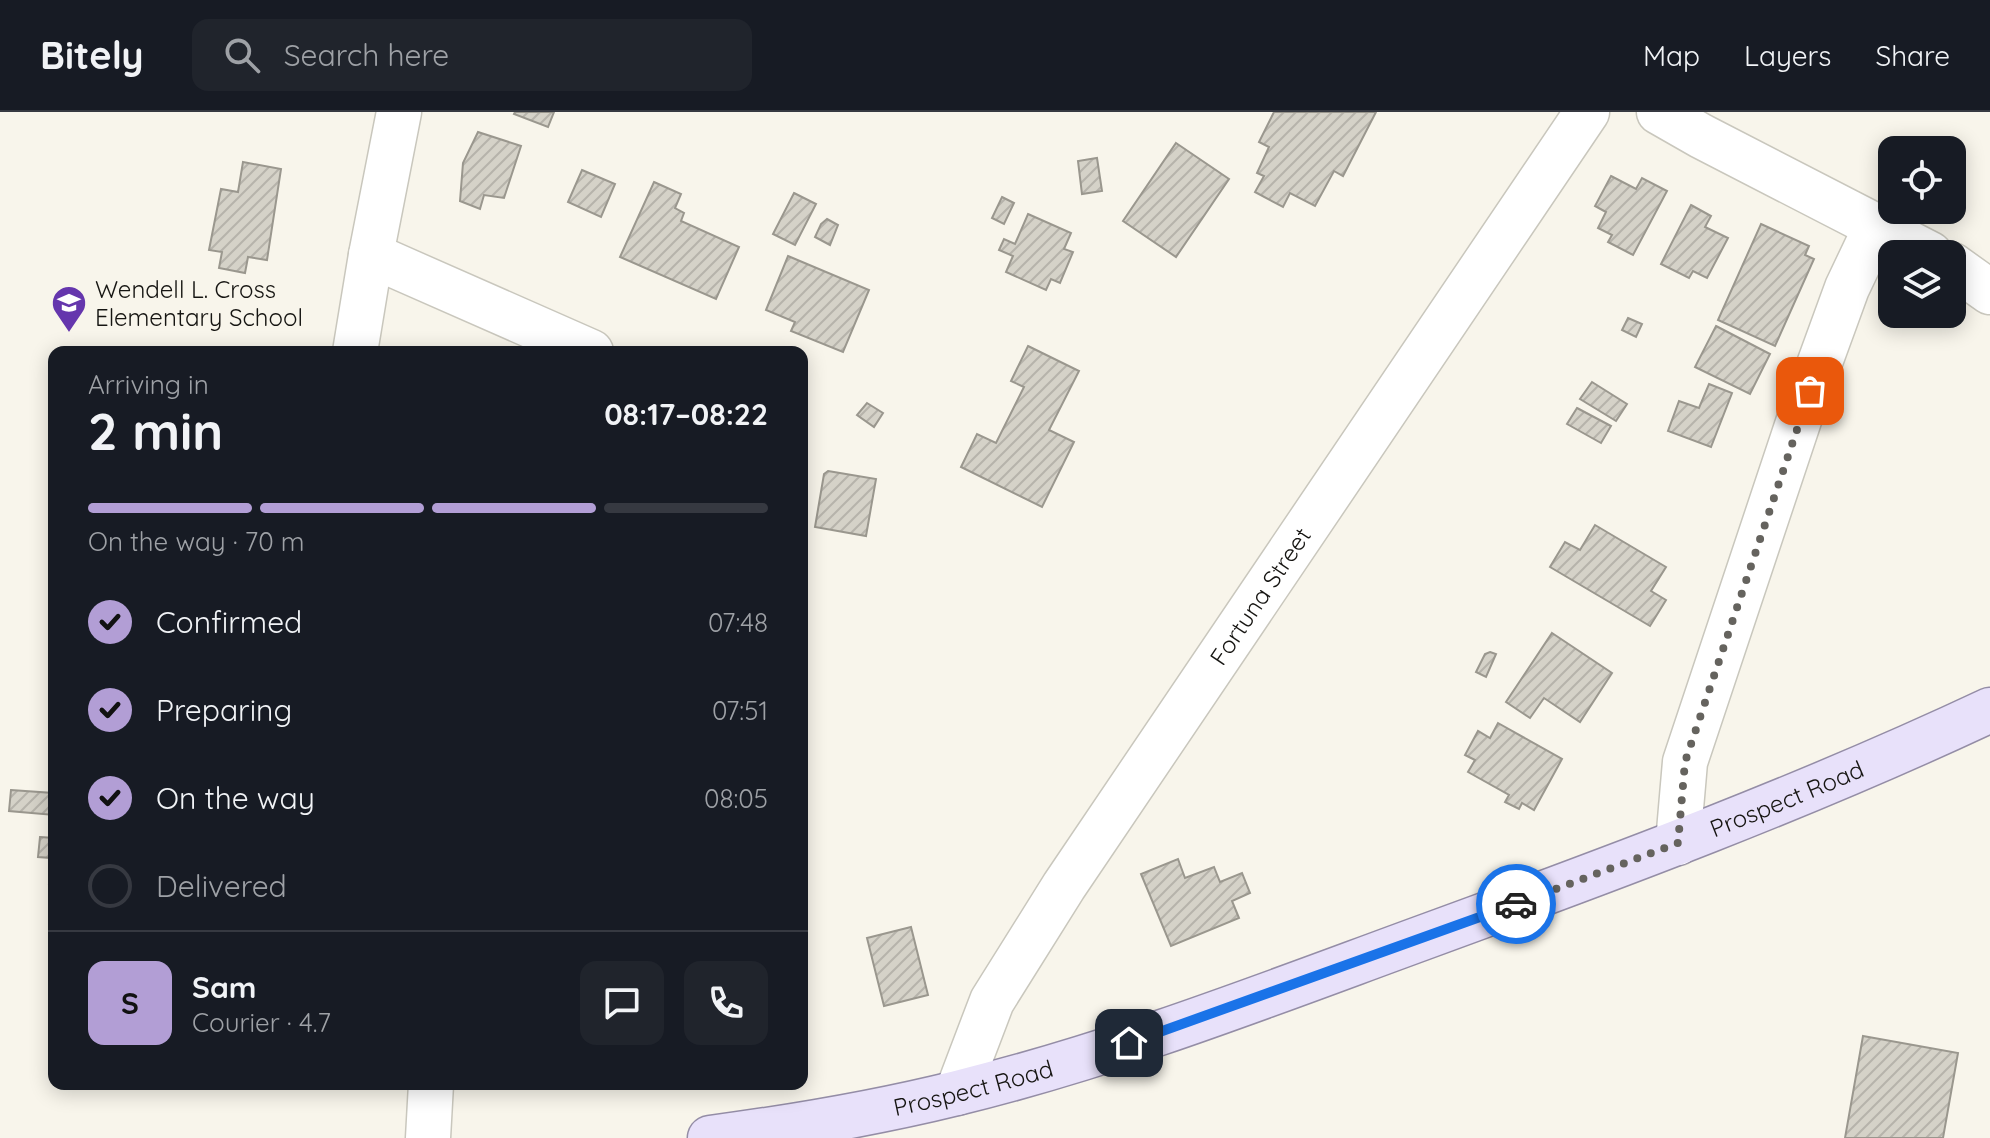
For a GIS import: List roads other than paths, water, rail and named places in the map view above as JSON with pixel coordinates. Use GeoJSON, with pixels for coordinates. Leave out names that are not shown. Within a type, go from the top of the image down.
{"type":"FeatureCollection","features":[{"type":"Feature","properties":{"kind":"main road","name":"Prospect Road"},"geometry":{"type":"LineString","coordinates":[[710,1138],[796,1126],[957,1093],[1117,1047],[1678,843],[1836,779],[1990,710]]}},
{"type":"Feature","properties":{"kind":"street"},"geometry":{"type":"LineString","coordinates":[[356,346],[399,112]]}},
{"type":"Feature","properties":{"kind":"street","name":"Fortuna Street"},"geometry":{"type":"LineString","coordinates":[[957,1093],[992,1001],[1064,886],[1587,112]]}},
{"type":"Feature","properties":{"kind":"street"},"geometry":{"type":"LineString","coordinates":[[1659,112],[1902,240]]}},
{"type":"Feature","properties":{"kind":"street"},"geometry":{"type":"LineString","coordinates":[[1678,843],[1685,762],[1805,403],[1847,288],[1876,227]]}},
{"type":"Feature","properties":{"kind":"street"},"geometry":{"type":"LineString","coordinates":[[371,255],[577,346]]}},
{"type":"Feature","properties":{"kind":"street"},"geometry":{"type":"LineString","coordinates":[[1966,275],[1990,292]]}},
{"type":"Feature","properties":{"kind":"street"},"geometry":{"type":"LineString","coordinates":[[428,1138],[431,1090]]}},
{"type":"Feature","properties":{"kind":"place","name":"Wendell L. Cross Elementary School"},"geometry":{"type":"Point","coordinates":[69,334]}}]}
